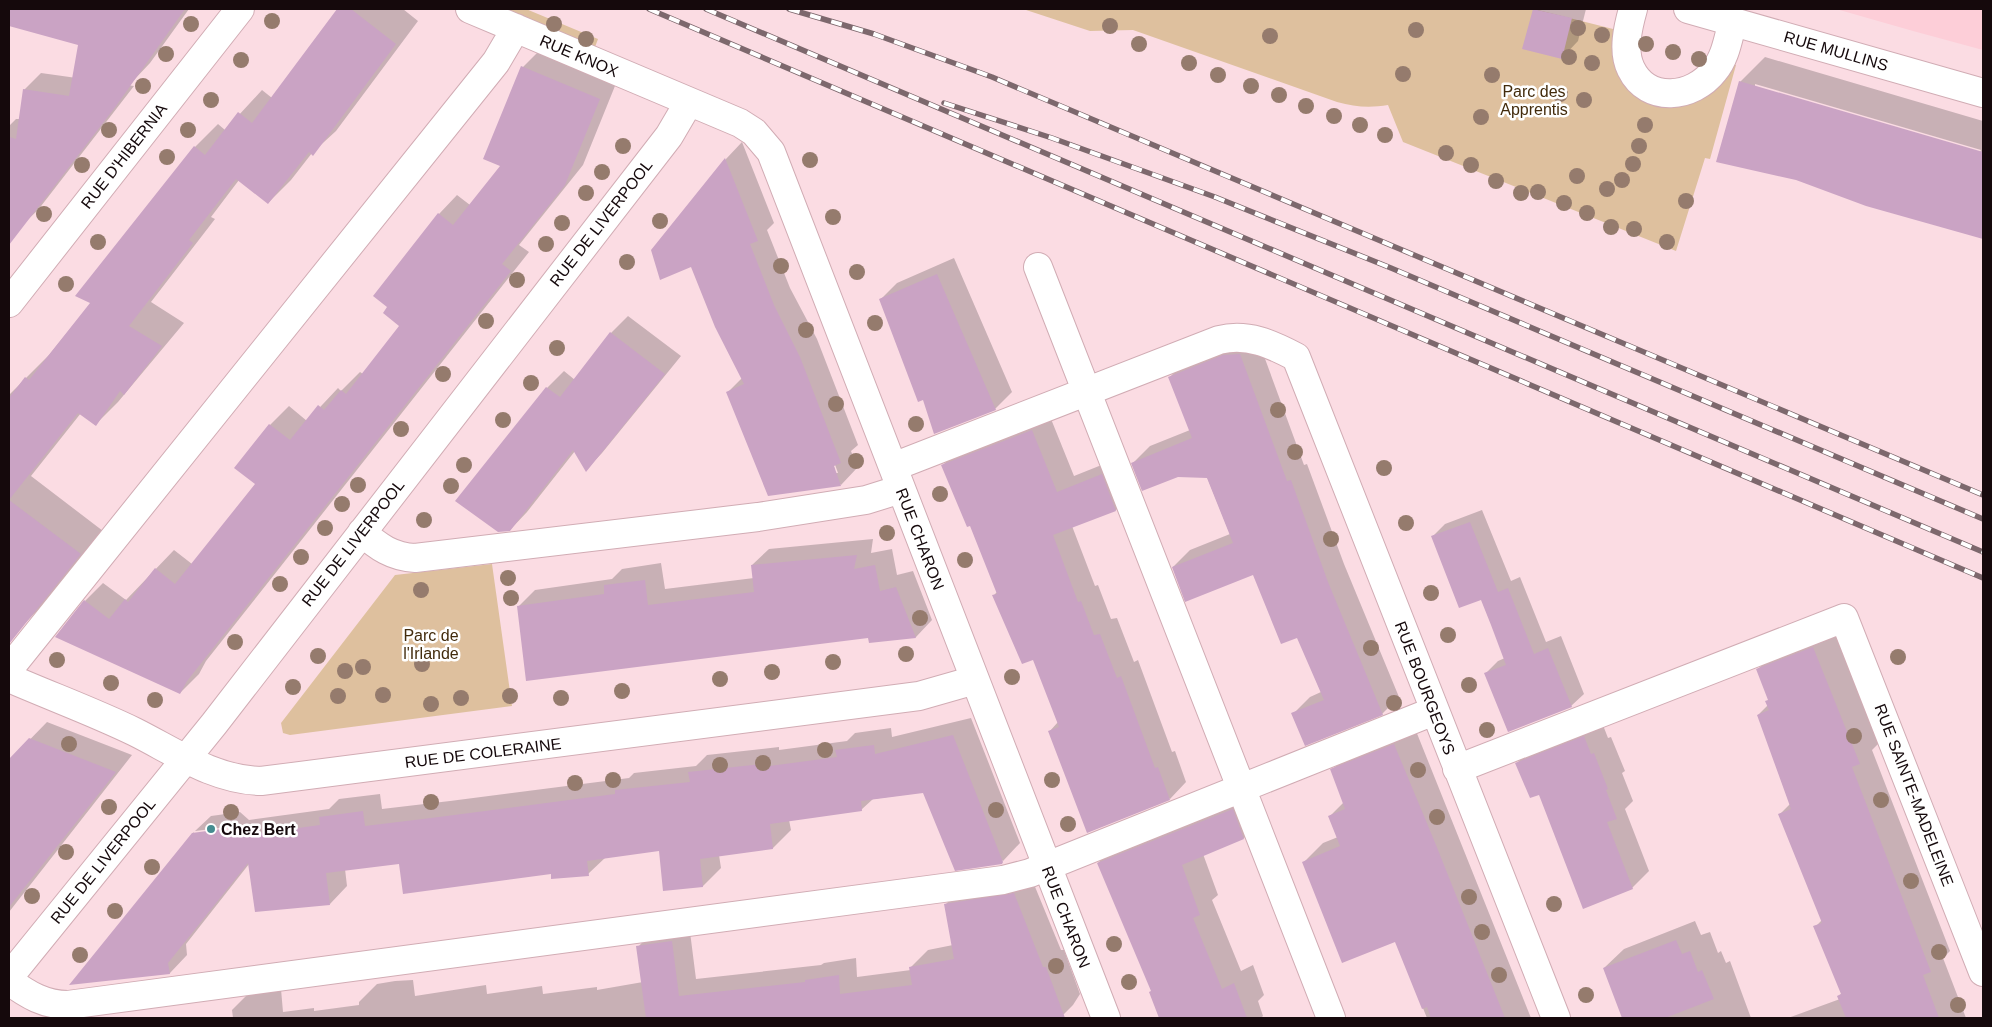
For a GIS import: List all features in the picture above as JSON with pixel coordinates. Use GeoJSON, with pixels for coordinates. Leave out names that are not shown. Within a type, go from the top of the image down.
{"type":"FeatureCollection","features":[{"type":"Feature","properties":{"kind":"street","name":"RUE D'HIBERNIA"},"geometry":{"type":"LineString","coordinates":[[14,285],[240,9]]}},
{"type":"Feature","properties":{"kind":"street","name":"RUE KNOX"},"geometry":{"type":"LineString","coordinates":[[470,9],[689,102]]}},
{"type":"Feature","properties":{"kind":"street"},"geometry":{"type":"LineString","coordinates":[[1633,9],[1627,42],[1631,70],[1645,84],[1663,93],[1689,92],[1708,78],[1724,55],[1733,21]]}},
{"type":"Feature","properties":{"kind":"street","name":"RUE MULLINS"},"geometry":{"type":"LineString","coordinates":[[1688,9],[1983,92]]}},
{"type":"Feature","properties":{"kind":"street"},"geometry":{"type":"LineString","coordinates":[[9,669],[496,62],[516,28]]}},
{"type":"Feature","properties":{"kind":"street","name":"RUE CHARON"},"geometry":{"type":"LineString","coordinates":[[689,102],[740,123],[754,132],[771,152],[1106,1018]]}},
{"type":"Feature","properties":{"kind":"street","name":"RUE DE LIVERPOOL"},"geometry":{"type":"LineString","coordinates":[[9,977],[186,760],[668,136],[689,102]]}},
{"type":"Feature","properties":{"kind":"street"},"geometry":{"type":"LineString","coordinates":[[1038,267],[1331,1018]]}},
{"type":"Feature","properties":{"kind":"street","name":"RUE BOURGEOYS"},"geometry":{"type":"LineString","coordinates":[[1087,390],[1228,338],[1249,338],[1296,357],[1556,1018]]}},
{"type":"Feature","properties":{"kind":"street"},"geometry":{"type":"LineString","coordinates":[[362,532],[384,551],[403,558],[415,558],[758,517],[866,500],[897,478],[1087,390]]}},
{"type":"Feature","properties":{"kind":"street","name":"RUE SAINTE-MADELEINE"},"geometry":{"type":"LineString","coordinates":[[1457,769],[1844,618],[1983,972]]}},
{"type":"Feature","properties":{"kind":"street","name":"RUE DE COLERAINE"},"geometry":{"type":"LineString","coordinates":[[9,678],[134,732],[186,760],[210,770],[246,780],[277,780],[919,696],[975,680]]}},
{"type":"Feature","properties":{"kind":"street"},"geometry":{"type":"LineString","coordinates":[[9,982],[32,997],[49,1004],[68,1004],[1013,878],[1047,867],[1434,711]]}},
{"type":"Feature","properties":{"kind":"shaded area"},"geometry":{"type":"Polygon","coordinates":[[[1836,9],[1983,9],[1983,50],[1913,31],[1836,9]]]}},
{"type":"Feature","properties":{"kind":"green space"},"geometry":{"type":"Polygon","coordinates":[[[505,9],[526,9],[598,39],[595,47],[505,9]]]}},
{"type":"Feature","properties":{"kind":"green space","name":"Parc des Apprentis"},"geometry":{"type":"Polygon","coordinates":[[[1023,9],[1534,9],[1617,30],[1639,94],[1732,64],[1736,65],[1710,159],[1705,158],[1676,251],[1403,142],[1388,105],[1362,106],[1337,102],[1133,30],[1090,31],[1023,9]]]}},
{"type":"Feature","properties":{"kind":"green space","name":"Parc de l'Irlande"},"geometry":{"type":"Polygon","coordinates":[[[492,564],[512,706],[290,735],[283,733],[281,723],[395,575],[492,564]]]}},
{"type":"Feature","properties":{"kind":"building"},"geometry":{"type":"Polygon","coordinates":[[[9,9],[185,9],[116,106],[9,245],[9,137],[16,139],[23,89],[69,96],[78,45],[9,26],[9,9]]]}},
{"type":"Feature","properties":{"kind":"building"},"geometry":{"type":"Polygon","coordinates":[[[337,9],[351,9],[396,44],[313,156],[309,152],[268,204],[236,179],[189,240],[193,243],[129,326],[162,346],[124,395],[120,391],[96,426],[78,413],[9,500],[9,398],[25,377],[29,380],[90,303],[75,296],[194,146],[205,155],[238,112],[252,123],[337,9]]]}},
{"type":"Feature","properties":{"kind":"building"},"geometry":{"type":"Polygon","coordinates":[[[1533,9],[1572,18],[1562,59],[1522,49],[1533,9]]]}},
{"type":"Feature","properties":{"kind":"building"},"geometry":{"type":"Polygon","coordinates":[[[521,66],[600,99],[565,185],[502,264],[511,271],[187,681],[180,694],[55,637],[84,600],[109,619],[125,599],[128,602],[155,568],[175,584],[255,484],[234,468],[269,424],[290,440],[318,405],[324,410],[341,390],[346,394],[399,326],[383,313],[387,307],[373,296],[438,213],[453,225],[500,166],[483,159],[521,66]]]}},
{"type":"Feature","properties":{"kind":"building"},"geometry":{"type":"Polygon","coordinates":[[[1739,81],[1983,152],[1983,239],[1866,206],[1796,180],[1716,162],[1739,81]]]}},
{"type":"Feature","properties":{"kind":"building"},"geometry":{"type":"Polygon","coordinates":[[[725,158],[758,241],[750,244],[774,305],[800,357],[841,463],[834,466],[841,486],[768,496],[726,392],[744,384],[715,327],[691,267],[660,280],[651,250],[725,158]]]}},
{"type":"Feature","properties":{"kind":"building"},"geometry":{"type":"Polygon","coordinates":[[[937,274],[996,410],[934,434],[923,400],[918,402],[879,299],[937,274]]]}},
{"type":"Feature","properties":{"kind":"building"},"geometry":{"type":"Polygon","coordinates":[[[610,332],[665,374],[586,472],[573,450],[510,531],[498,532],[455,501],[546,387],[560,397],[610,332]]]}},
{"type":"Feature","properties":{"kind":"building"},"geometry":{"type":"Polygon","coordinates":[[[1240,354],[1287,481],[1291,480],[1328,582],[1383,715],[1305,746],[1291,713],[1324,700],[1297,638],[1281,644],[1253,575],[1185,602],[1172,567],[1233,543],[1207,478],[1178,477],[1142,491],[1131,463],[1192,438],[1168,377],[1223,355],[1240,354]]]}},
{"type":"Feature","properties":{"kind":"building"},"geometry":{"type":"Polygon","coordinates":[[[1032,430],[1057,492],[1102,474],[1116,511],[1053,535],[1078,602],[1081,601],[1094,635],[1100,634],[1117,678],[1121,676],[1155,768],[1158,767],[1170,800],[1087,833],[1048,731],[1059,727],[1033,660],[1022,664],[992,595],[997,594],[970,526],[967,527],[941,465],[1032,430]]]}},
{"type":"Feature","properties":{"kind":"building"},"geometry":{"type":"Polygon","coordinates":[[[9,500],[81,554],[9,644],[9,500]]]}},
{"type":"Feature","properties":{"kind":"building"},"geometry":{"type":"Polygon","coordinates":[[[1470,522],[1498,592],[1508,588],[1534,654],[1548,648],[1572,707],[1508,732],[1484,673],[1506,665],[1491,625],[1481,600],[1459,608],[1431,536],[1470,522]]]}},
{"type":"Feature","properties":{"kind":"building"},"geometry":{"type":"Polygon","coordinates":[[[857,555],[854,569],[875,565],[880,591],[896,587],[916,638],[869,643],[868,638],[526,681],[517,606],[604,594],[604,585],[645,580],[648,605],[754,592],[751,565],[857,555]]]}},
{"type":"Feature","properties":{"kind":"building"},"geometry":{"type":"Polygon","coordinates":[[[1813,647],[1860,764],[1852,767],[1931,972],[1923,975],[1939,1018],[1846,1018],[1837,996],[1841,994],[1813,926],[1822,923],[1778,814],[1791,809],[1757,715],[1769,710],[1765,701],[1768,700],[1756,669],[1813,647]]]}},
{"type":"Feature","properties":{"kind":"building"},"geometry":{"type":"Polygon","coordinates":[[[953,735],[1003,862],[1002,864],[955,871],[923,793],[861,801],[862,811],[770,824],[773,849],[700,859],[703,887],[663,891],[659,851],[587,861],[589,876],[551,879],[551,874],[403,894],[399,864],[326,873],[330,905],[255,912],[248,863],[168,963],[170,974],[69,985],[192,833],[222,829],[231,837],[320,825],[319,817],[363,811],[365,826],[431,818],[615,794],[615,790],[690,782],[688,772],[762,764],[762,767],[837,757],[835,750],[874,745],[875,754],[953,735]]]}},
{"type":"Feature","properties":{"kind":"building"},"geometry":{"type":"Polygon","coordinates":[[[1584,736],[1591,754],[1594,753],[1608,789],[1606,790],[1617,819],[1607,822],[1633,889],[1583,909],[1539,795],[1530,798],[1515,763],[1584,736]]]}},
{"type":"Feature","properties":{"kind":"building"},"geometry":{"type":"Polygon","coordinates":[[[29,738],[116,772],[9,907],[9,759],[29,738]]]}},
{"type":"Feature","properties":{"kind":"building"},"geometry":{"type":"Polygon","coordinates":[[[1394,744],[1505,1018],[1431,1018],[1427,1007],[1422,1009],[1395,942],[1342,963],[1302,862],[1340,846],[1328,816],[1345,809],[1330,769],[1394,744]]]}},
{"type":"Feature","properties":{"kind":"building"},"geometry":{"type":"Polygon","coordinates":[[[1233,809],[1244,839],[1182,865],[1200,915],[1193,918],[1222,989],[1234,983],[1247,1018],[1159,1018],[1149,992],[1151,991],[1097,863],[1233,809]]]}},
{"type":"Feature","properties":{"kind":"building"},"geometry":{"type":"Polygon","coordinates":[[[1014,893],[1043,967],[1046,967],[1065,1018],[646,1018],[636,946],[672,941],[679,996],[805,982],[805,980],[839,975],[840,994],[912,985],[909,967],[954,959],[944,904],[1014,893]]]}},
{"type":"Feature","properties":{"kind":"building"},"geometry":{"type":"Polygon","coordinates":[[[1676,940],[1682,954],[1690,951],[1698,972],[1702,970],[1714,999],[1665,1018],[1622,1018],[1603,968],[1676,940]]]}},
{"type":"Feature","properties":{"kind":"railway"},"geometry":{"type":"LineString","coordinates":[[649,9],[1983,578]]}},
{"type":"Feature","properties":{"kind":"railway"},"geometry":{"type":"LineString","coordinates":[[706,9],[1983,552]]}},
{"type":"Feature","properties":{"kind":"railway"},"geometry":{"type":"LineString","coordinates":[[789,9],[874,34],[992,77],[1983,495]]}},
{"type":"Feature","properties":{"kind":"railway"},"geometry":{"type":"LineString","coordinates":[[944,103],[1052,138],[1215,197],[1391,268],[1983,519]]}},
{"type":"Feature","properties":{"kind":"place","name":"Chez Bert"},"geometry":{"type":"Point","coordinates":[211,829]}}]}
